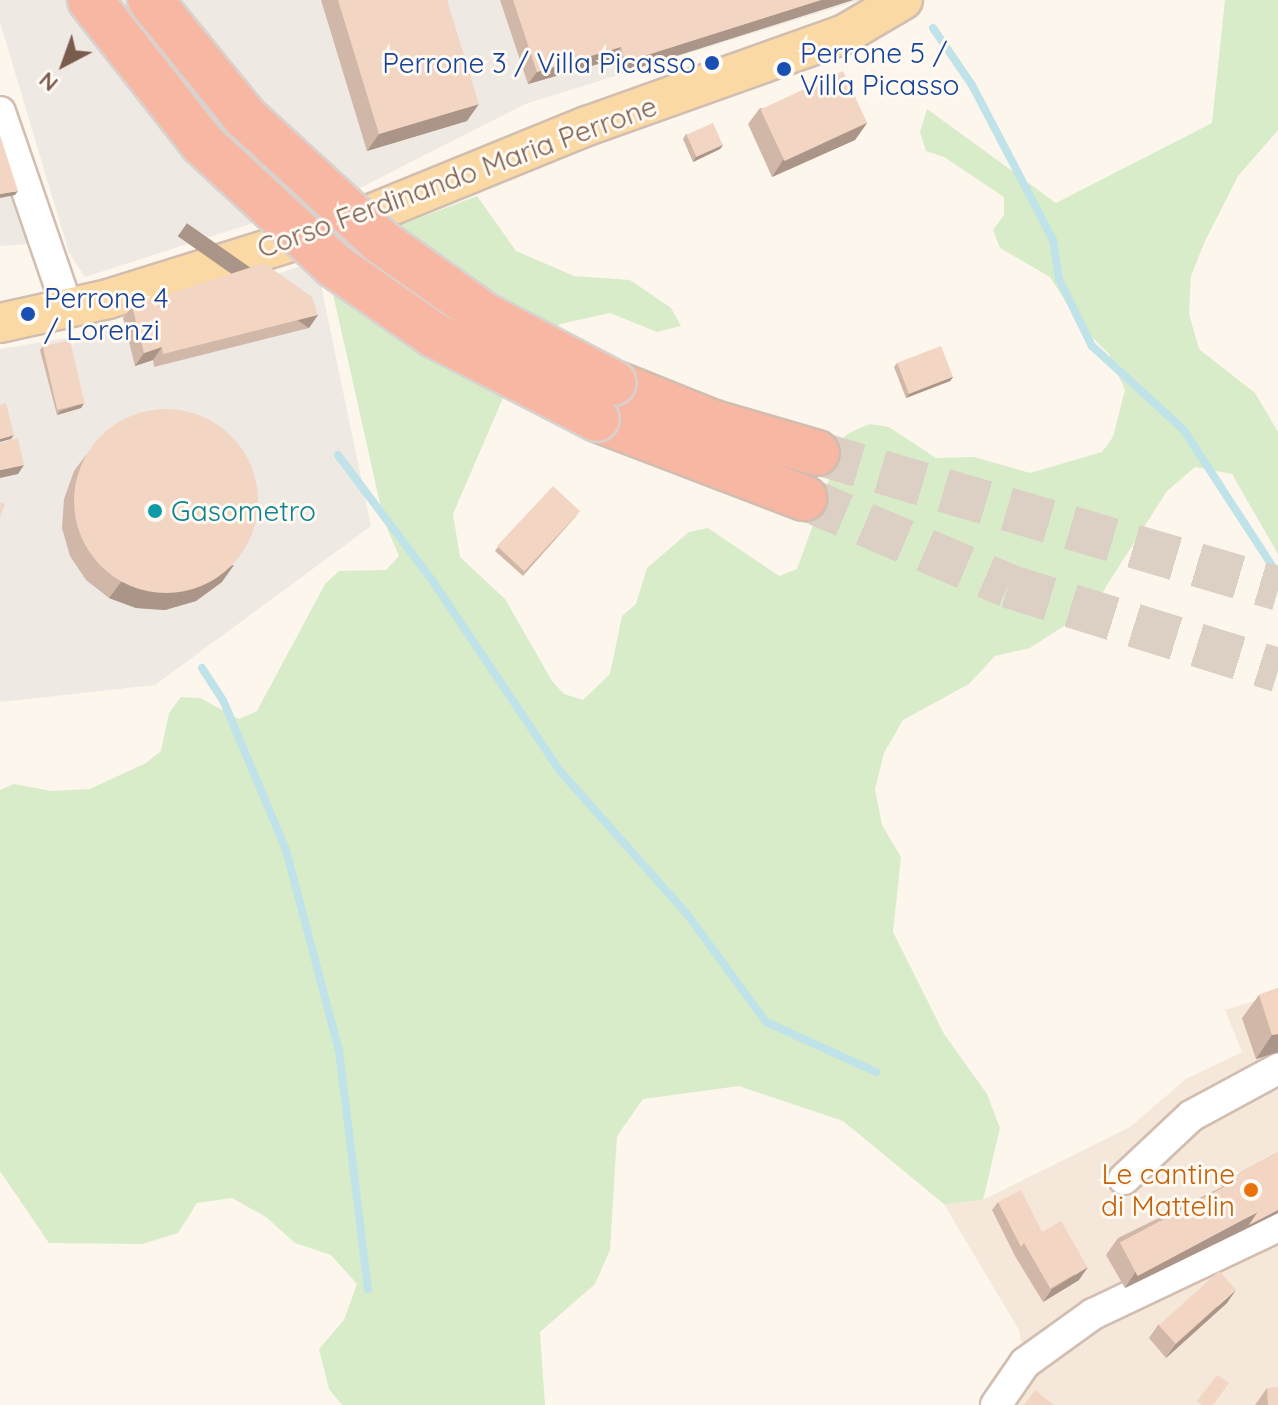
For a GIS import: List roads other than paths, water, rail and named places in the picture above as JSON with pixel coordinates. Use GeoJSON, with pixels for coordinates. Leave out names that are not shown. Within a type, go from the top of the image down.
{"type":"FeatureCollection","features":[{"type":"Feature","properties":{"kind":"highway"},"geometry":{"type":"LineString","coordinates":[[90,0],[202,143],[324,256],[434,335],[605,401],[804,498]]}},
{"type":"Feature","properties":{"kind":"highway"},"geometry":{"type":"LineString","coordinates":[[150,0],[246,118],[380,241],[605,401],[714,423],[817,453]]}},
{"type":"Feature","properties":{"kind":"main road","name":"Corso Ferdinando Maria Perrone"},"geometry":{"type":"LineString","coordinates":[[0,323],[68,310],[339,227],[587,126],[845,34],[903,0]]}},
{"type":"Feature","properties":{"kind":"street"},"geometry":{"type":"LineString","coordinates":[[0,112],[68,310]]}},
{"type":"Feature","properties":{"kind":"street"},"geometry":{"type":"LineString","coordinates":[[1124,1179],[1191,1116],[1278,1069]]}},
{"type":"Feature","properties":{"kind":"street"},"geometry":{"type":"LineString","coordinates":[[996,1405],[1025,1363],[1093,1314],[1278,1226]]}},
{"type":"Feature","properties":{"kind":"waterway"},"geometry":{"type":"LineString","coordinates":[[933,28],[972,85],[1053,240],[1059,279],[1092,346],[1183,429],[1278,575]]}},
{"type":"Feature","properties":{"kind":"waterway"},"geometry":{"type":"LineString","coordinates":[[338,455],[434,583],[560,771],[687,914],[766,1022],[876,1072]]}},
{"type":"Feature","properties":{"kind":"waterway"},"geometry":{"type":"LineString","coordinates":[[202,668],[223,700],[286,850],[339,1050],[368,1289]]}},
{"type":"Feature","properties":{"kind":"tunnel"},"geometry":{"type":"LineString","coordinates":[[817,453],[1278,589]]}},
{"type":"Feature","properties":{"kind":"tunnel"},"geometry":{"type":"LineString","coordinates":[[804,498],[1008,586],[1278,670]]}},
{"type":"Feature","properties":{"kind":"place","name":"Perrone 3 / Villa Picasso"},"geometry":{"type":"Point","coordinates":[712,63]}},
{"type":"Feature","properties":{"kind":"place","name":"Perrone 5 / Villa Picasso"},"geometry":{"type":"Point","coordinates":[784,69]}},
{"type":"Feature","properties":{"kind":"place","name":"Perrone 4 / Lorenzi"},"geometry":{"type":"Point","coordinates":[28,314]}},
{"type":"Feature","properties":{"kind":"place","name":"Gasometro"},"geometry":{"type":"Point","coordinates":[155,511]}},
{"type":"Feature","properties":{"kind":"place","name":"Le cantine di Mattelin"},"geometry":{"type":"Point","coordinates":[1251,1190]}}]}
